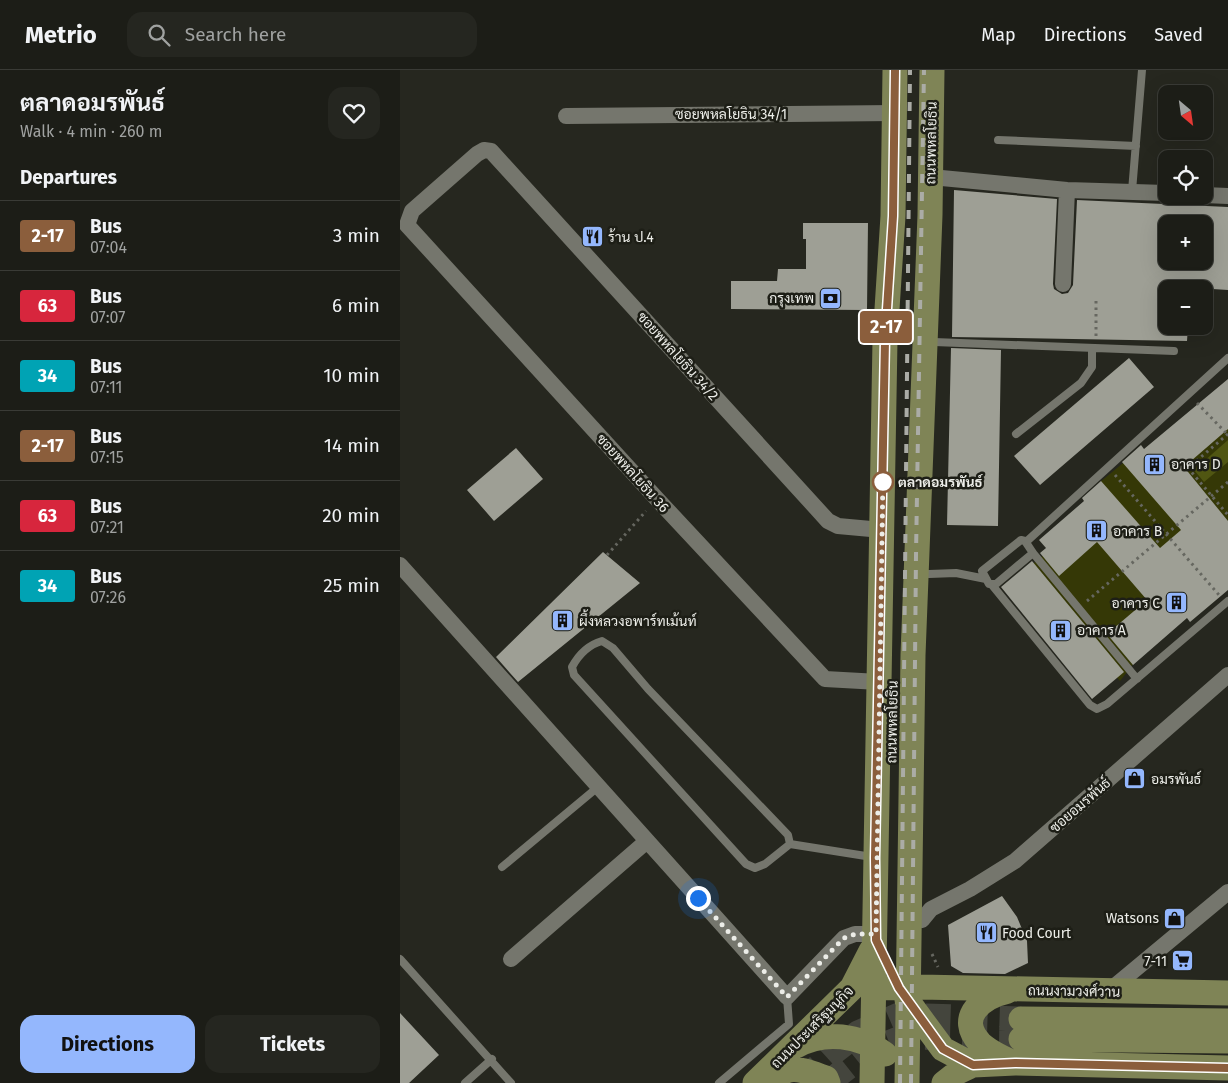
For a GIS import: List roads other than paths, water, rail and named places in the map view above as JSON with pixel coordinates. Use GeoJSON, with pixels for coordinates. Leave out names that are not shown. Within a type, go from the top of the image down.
{"type":"FeatureCollection","features":[{"type":"Feature","properties":{"kind":"main road","name":"ถนนพหลโยธิน"},"geometry":{"type":"LineString","coordinates":[[872,1083],[882,1052],[873,988],[876,937],[875,858],[885,340],[893,216],[895,70]]}},
{"type":"Feature","properties":{"kind":"main road","name":"ถนนพหลโยธิน"},"geometry":{"type":"LineString","coordinates":[[888,1083],[902,730],[916,548],[930,215],[932,70]]}},
{"type":"Feature","properties":{"kind":"main road","name":"ถนนพหลโยธิน"},"geometry":{"type":"LineString","coordinates":[[923,1083],[913,1000],[922,920],[924,858],[934,342],[930,215]]}},
{"type":"Feature","properties":{"kind":"main road","name":"ถนนพหลโยธิน"},"geometry":{"type":"LineString","coordinates":[[893,216],[896,292],[907,1083]]}},
{"type":"Feature","properties":{"kind":"main road"},"geometry":{"type":"LineString","coordinates":[[875,858],[924,858]]}},
{"type":"Feature","properties":{"kind":"main road"},"geometry":{"type":"LineString","coordinates":[[876,937],[943,1049],[973,1065]]}},
{"type":"Feature","properties":{"kind":"main road","name":"ถนนประเสริฐมนูกิจ"},"geometry":{"type":"LineString","coordinates":[[755,1083],[852,988],[876,937]]}},
{"type":"Feature","properties":{"kind":"main road"},"geometry":{"type":"LineString","coordinates":[[814,1026],[836,1015],[873,988],[913,1000]]}},
{"type":"Feature","properties":{"kind":"main road"},"geometry":{"type":"LineString","coordinates":[[1015,990],[985,998],[973,1014],[971,1025],[981,1044],[1015,1063]]}},
{"type":"Feature","properties":{"kind":"main road","name":"ถนนงามวงศ์วาน"},"geometry":{"type":"LineString","coordinates":[[913,1000],[1015,990],[1228,993]]}},
{"type":"Feature","properties":{"kind":"main road"},"geometry":{"type":"LineString","coordinates":[[881,1083],[882,1052],[913,1000]]}},
{"type":"Feature","properties":{"kind":"main road","name":"ถนนงามวงศ์วาน"},"geometry":{"type":"LineString","coordinates":[[1228,1021],[1021,1029],[1228,1041]]}},
{"type":"Feature","properties":{"kind":"main road"},"geometry":{"type":"LineString","coordinates":[[788,1051],[809,1039],[843,1036],[882,1052],[898,1062],[913,1083]]}},
{"type":"Feature","properties":{"kind":"main road"},"geometry":{"type":"LineString","coordinates":[[944,1083],[958,1072],[973,1065],[1015,1063],[1228,1068]]}},
{"type":"Feature","properties":{"kind":"main road"},"geometry":{"type":"LineString","coordinates":[[762,1083],[784,1070],[799,1069],[826,1078],[828,1083]]}},
{"type":"Feature","properties":{"kind":"street","name":"ซอยพหลโยธิน 34/1"},"geometry":{"type":"LineString","coordinates":[[566,116],[895,113]]}},
{"type":"Feature","properties":{"kind":"street","name":"ซอยพหลโยธิน 36"},"geometry":{"type":"LineString","coordinates":[[491,151],[484,150],[477,154],[412,210],[407,225],[656,499],[825,679],[879,682]]}},
{"type":"Feature","properties":{"kind":"street","name":"ซอยพหลโยธิน 34/2"},"geometry":{"type":"LineString","coordinates":[[491,151],[828,521],[838,526],[882,530]]}},
{"type":"Feature","properties":{"kind":"street"},"geometry":{"type":"LineString","coordinates":[[931,177],[1067,190],[1158,192]]}},
{"type":"Feature","properties":{"kind":"street"},"geometry":{"type":"LineString","coordinates":[[1062,284],[1067,190]]}},
{"type":"Feature","properties":{"kind":"street"},"geometry":{"type":"LineString","coordinates":[[1213,195],[1228,196]]}},
{"type":"Feature","properties":{"kind":"street"},"geometry":{"type":"LineString","coordinates":[[400,565],[787,997],[844,938],[855,934],[876,937]]}},
{"type":"Feature","properties":{"kind":"street","name":"ซอยอมรพันธ์"},"geometry":{"type":"LineString","coordinates":[[922,920],[931,909],[970,889],[1015,861],[1228,675]]}},
{"type":"Feature","properties":{"kind":"street"},"geometry":{"type":"LineString","coordinates":[[511,959],[647,841]]}},
{"type":"Feature","properties":{"kind":"street"},"geometry":{"type":"LineString","coordinates":[[1109,992],[1228,892]]}},
{"type":"Feature","properties":{"kind":"lane"},"geometry":{"type":"LineString","coordinates":[[1132,190],[1142,70]]}},
{"type":"Feature","properties":{"kind":"lane"},"geometry":{"type":"LineString","coordinates":[[998,140],[1136,146]]}},
{"type":"Feature","properties":{"kind":"lane"},"geometry":{"type":"LineString","coordinates":[[934,342],[1174,352]]}},
{"type":"Feature","properties":{"kind":"lane"},"geometry":{"type":"LineString","coordinates":[[1016,434],[1081,383],[1092,367],[1094,348]]}},
{"type":"Feature","properties":{"kind":"lane"},"geometry":{"type":"LineString","coordinates":[[1026,542],[1228,358]]}},
{"type":"Feature","properties":{"kind":"lane"},"geometry":{"type":"LineString","coordinates":[[1137,679],[1033,554],[1024,540],[1019,541],[984,569],[982,574],[1094,708],[1103,706],[1137,679],[1227,602]]}},
{"type":"Feature","properties":{"kind":"lane"},"geometry":{"type":"LineString","coordinates":[[992,585],[1033,554]]}},
{"type":"Feature","properties":{"kind":"lane"},"geometry":{"type":"LineString","coordinates":[[929,574],[956,573],[986,579]]}},
{"type":"Feature","properties":{"kind":"lane"},"geometry":{"type":"LineString","coordinates":[[790,844],[788,835],[648,690],[613,648],[602,641],[592,644],[576,659],[572,666],[574,675],[746,864],[755,868],[765,864],[790,844],[875,858]]}},
{"type":"Feature","properties":{"kind":"lane"},"geometry":{"type":"LineString","coordinates":[[502,867],[598,787]]}},
{"type":"Feature","properties":{"kind":"lane"},"geometry":{"type":"LineString","coordinates":[[400,959],[492,1059],[511,1083]]}},
{"type":"Feature","properties":{"kind":"lane"},"geometry":{"type":"LineString","coordinates":[[719,1083],[789,1024],[787,997]]}},
{"type":"Feature","properties":{"kind":"lane"},"geometry":{"type":"LineString","coordinates":[[466,1083],[492,1059]]}},
{"type":"Feature","properties":{"kind":"tunnel"},"geometry":{"type":"LineString","coordinates":[[800,1083],[858,1033],[899,1015],[1021,1019]]}},
{"type":"Feature","properties":{"kind":"tunnel"},"geometry":{"type":"LineString","coordinates":[[828,1083],[868,1051],[903,1037],[1021,1039]]}},
{"type":"Feature","properties":{"kind":"railway"},"geometry":{"type":"LineString","coordinates":[[900,1083],[910,70]]}},
{"type":"Feature","properties":{"kind":"railway"},"geometry":{"type":"LineString","coordinates":[[911,1083],[916,555],[924,70]]}},
{"type":"Feature","properties":{"kind":"place","name":"ร้าน ป.4"},"geometry":{"type":"Point","coordinates":[592,237]}},
{"type":"Feature","properties":{"kind":"place","name":"กรุงเทพ"},"geometry":{"type":"Point","coordinates":[830,298]}},
{"type":"Feature","properties":{"kind":"place","name":"อาคาร D"},"geometry":{"type":"Point","coordinates":[1155,464]}},
{"type":"Feature","properties":{"kind":"place","name":"ตลาดอมรพันธ์"},"geometry":{"type":"Point","coordinates":[883,482]}},
{"type":"Feature","properties":{"kind":"place","name":"อาคาร B"},"geometry":{"type":"Point","coordinates":[1097,531]}},
{"type":"Feature","properties":{"kind":"place","name":"อาคาร C"},"geometry":{"type":"Point","coordinates":[1176,603]}},
{"type":"Feature","properties":{"kind":"place","name":"ผึ้งหลวงอพาร์ทเม้นท์"},"geometry":{"type":"Point","coordinates":[563,621]}},
{"type":"Feature","properties":{"kind":"place","name":"อาคาร A"},"geometry":{"type":"Point","coordinates":[1061,630]}},
{"type":"Feature","properties":{"kind":"place","name":"อมรพันธ์"},"geometry":{"type":"Point","coordinates":[1135,779]}},
{"type":"Feature","properties":{"kind":"place","name":"Watsons"},"geometry":{"type":"Point","coordinates":[1175,918]}},
{"type":"Feature","properties":{"kind":"place","name":"Food Court"},"geometry":{"type":"Point","coordinates":[986,933]}},
{"type":"Feature","properties":{"kind":"place","name":"7-11"},"geometry":{"type":"Point","coordinates":[1183,961]}}]}
